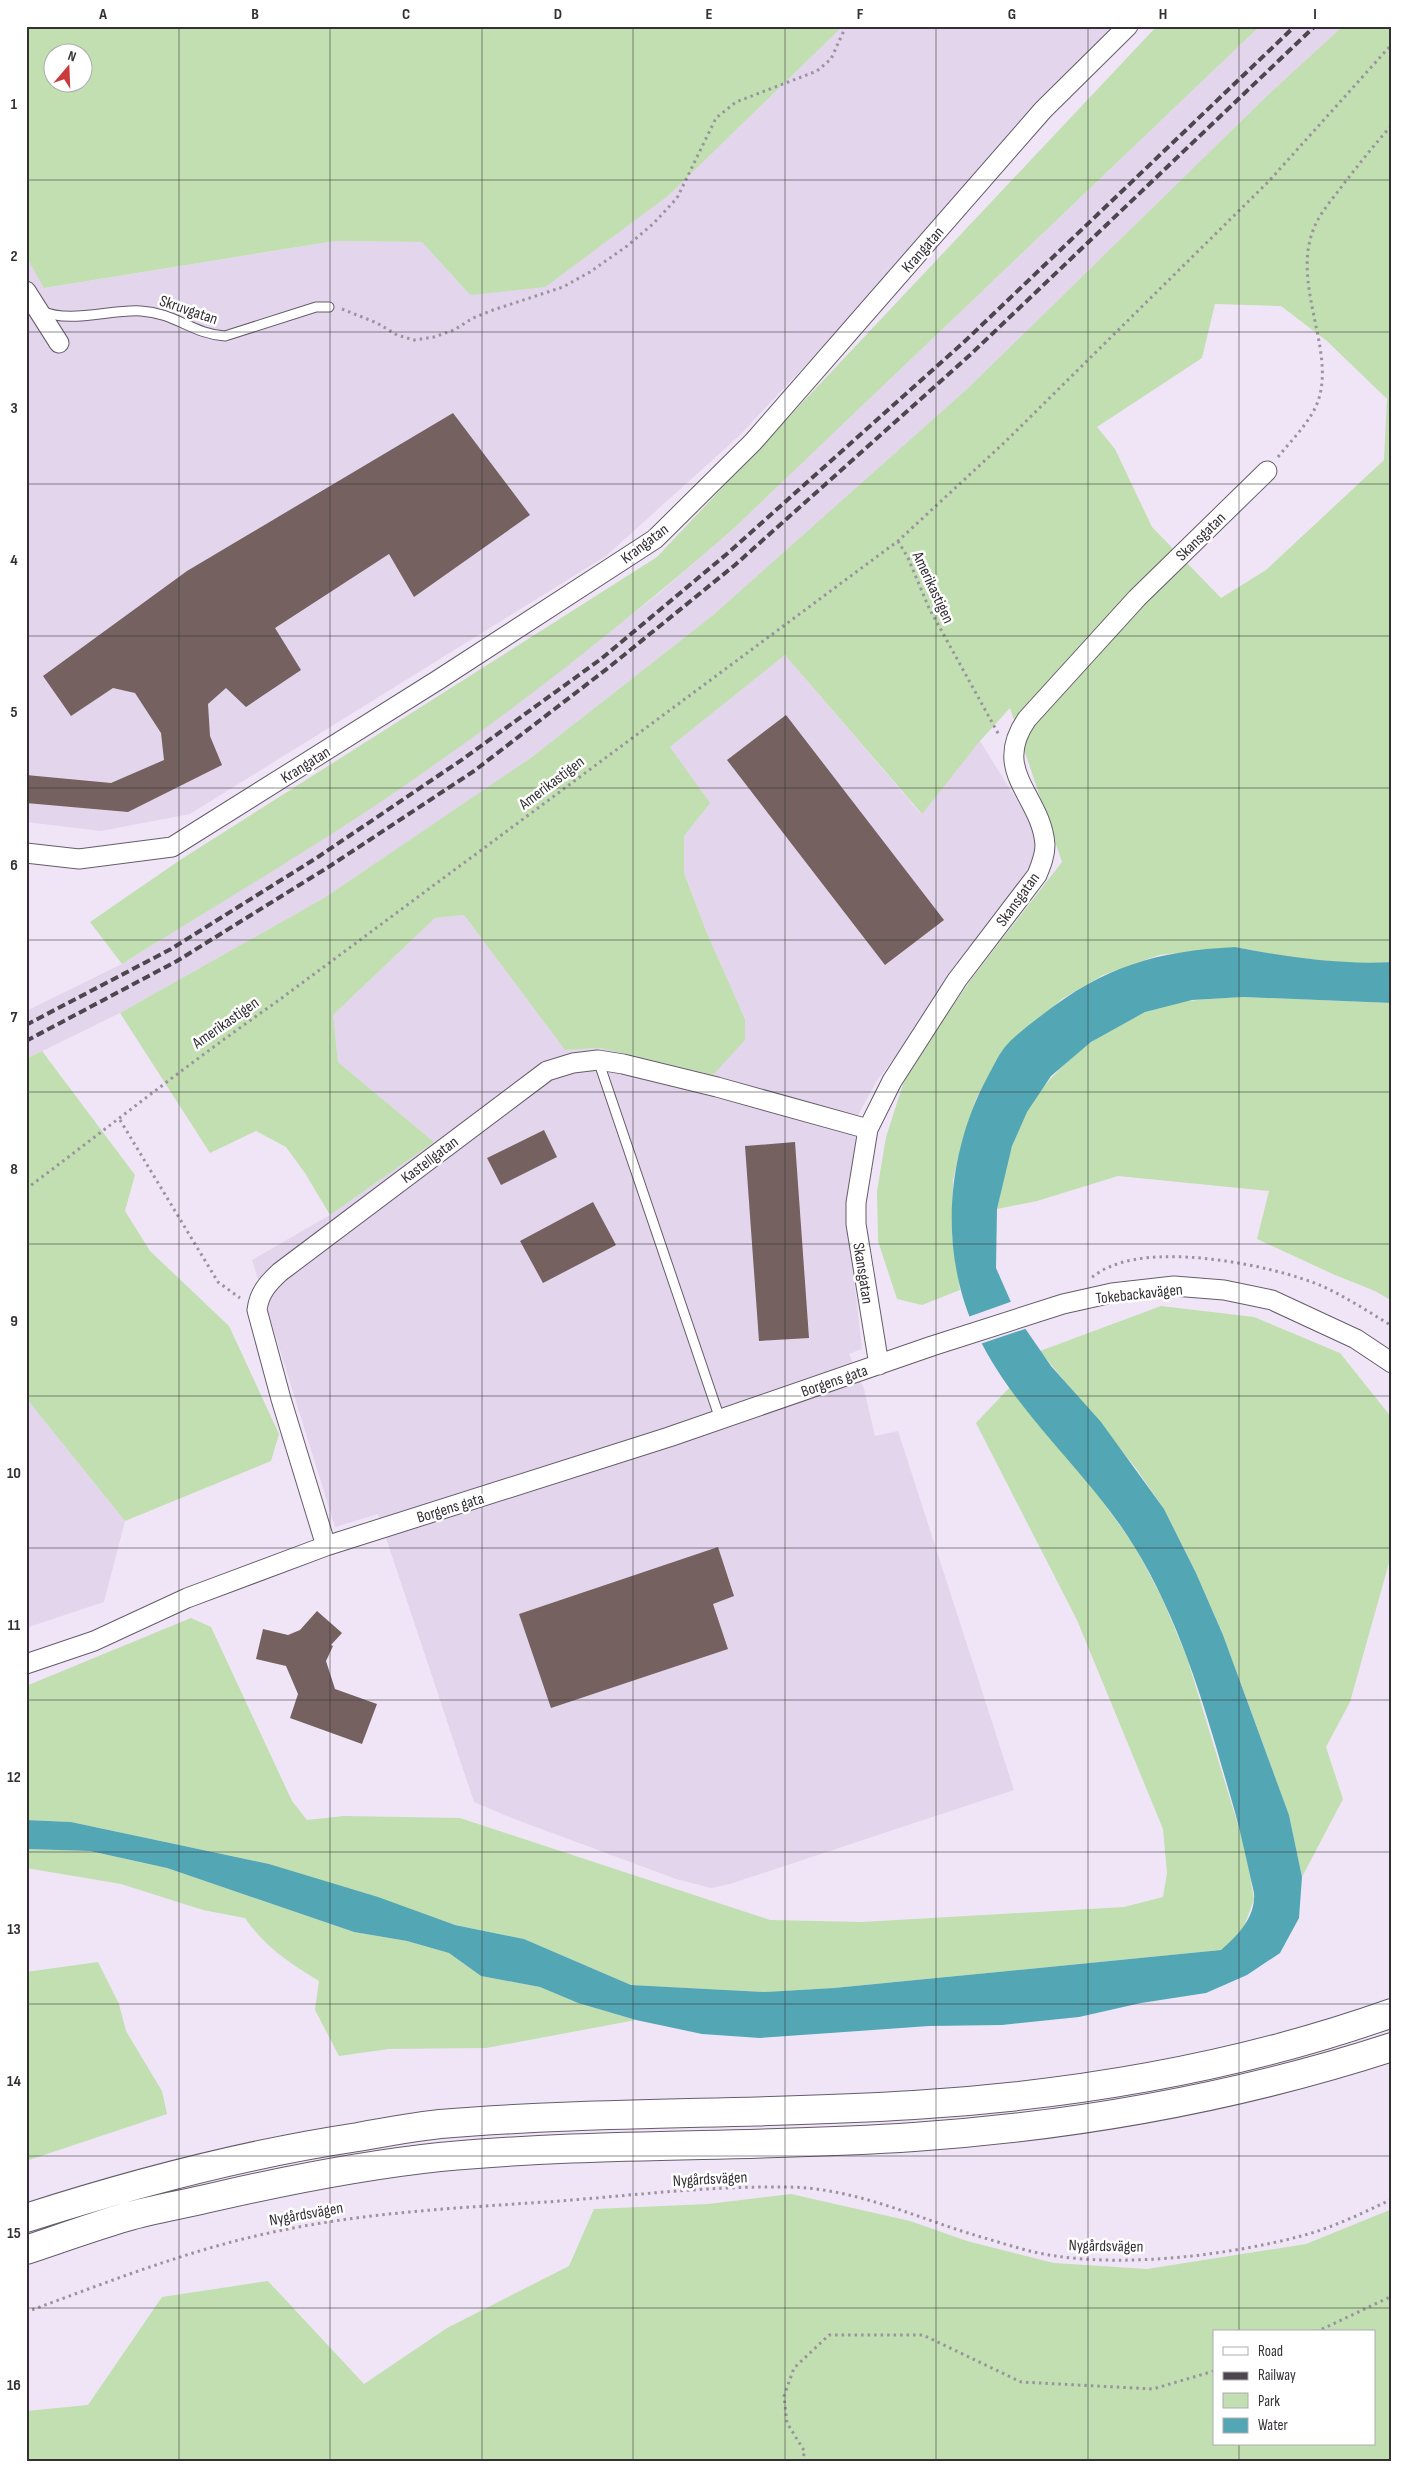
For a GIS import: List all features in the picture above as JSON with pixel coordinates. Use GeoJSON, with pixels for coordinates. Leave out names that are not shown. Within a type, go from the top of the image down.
{"type":"FeatureCollection","features":[{"type":"Feature","properties":{"kind":"highway"},"geometry":{"type":"LineString","coordinates":[[26,2218],[113,2190],[288,2148],[436,2124],[573,2115],[905,2105],[1005,2097],[1095,2085],[1176,2071],[1277,2048],[1392,2013]]}},
{"type":"Feature","properties":{"kind":"highway"},"geometry":{"type":"LineString","coordinates":[[26,2250],[126,2217],[281,2182],[438,2158],[575,2148],[913,2137],[998,2130],[1172,2103],[1307,2073],[1392,2047]]}},
{"type":"Feature","properties":{"kind":"street","name":"Krangatan"},"geometry":{"type":"LineString","coordinates":[[26,853],[80,859],[172,847],[438,680],[655,539],[753,442],[1044,110],[1128,26]]}},
{"type":"Feature","properties":{"kind":"street"},"geometry":{"type":"LineString","coordinates":[[26,291],[60,343]]}},
{"type":"Feature","properties":{"kind":"street","name":"Skansgatan"},"geometry":{"type":"LineString","coordinates":[[879,1365],[856,1224],[856,1203],[868,1130],[892,1081],[957,980],[1037,875],[1044,858],[1043,835],[1017,777],[1014,763],[1014,749],[1022,726],[1137,598],[1267,471]]}},
{"type":"Feature","properties":{"kind":"street","name":"Kastellgatan"},"geometry":{"type":"LineString","coordinates":[[257,1310],[258,1299],[266,1285],[280,1272],[547,1071],[573,1063],[598,1060],[654,1070],[868,1130]]}},
{"type":"Feature","properties":{"kind":"street","name":"Tokebackavägen"},"geometry":{"type":"LineString","coordinates":[[879,1365],[1063,1304],[1112,1293],[1174,1286],[1224,1290],[1272,1300],[1356,1339],[1392,1363]]}},
{"type":"Feature","properties":{"kind":"street"},"geometry":{"type":"LineString","coordinates":[[257,1310],[281,1399],[326,1546]]}},
{"type":"Feature","properties":{"kind":"street","name":"Borgens gata"},"geometry":{"type":"LineString","coordinates":[[26,1664],[94,1641],[186,1598],[326,1546],[720,1419],[879,1365]]}},
{"type":"Feature","properties":{"kind":"lane","name":"Skruvgatan"},"geometry":{"type":"LineString","coordinates":[[37,308],[44,312],[64,316],[120,311],[155,312],[169,315],[212,335],[225,336],[299,312],[329,306]]}},
{"type":"Feature","properties":{"kind":"lane"},"geometry":{"type":"LineString","coordinates":[[598,1060],[720,1419]]}},
{"type":"Feature","properties":{"kind":"path"},"geometry":{"type":"LineString","coordinates":[[329,306],[355,314],[396,335],[414,340],[434,337],[454,330],[486,312],[563,287],[590,272],[628,246],[654,223],[677,198],[716,118],[736,102],[817,71],[831,59],[846,26]]}},
{"type":"Feature","properties":{"kind":"path"},"geometry":{"type":"LineString","coordinates":[[898,541],[1013,435],[1269,181],[1392,44]]}},
{"type":"Feature","properties":{"kind":"path"},"geometry":{"type":"LineString","coordinates":[[1267,471],[1314,411],[1323,385],[1322,361],[1306,273],[1313,229],[1324,210],[1362,159],[1392,125]]}},
{"type":"Feature","properties":{"kind":"path","name":"Amerikastigen"},"geometry":{"type":"LineString","coordinates":[[26,1189],[120,1120],[198,1056],[282,997],[898,541],[908,558],[929,608],[985,712],[1005,746],[1014,749]]}},
{"type":"Feature","properties":{"kind":"path"},"geometry":{"type":"LineString","coordinates":[[120,1120],[218,1282],[257,1310]]}},
{"type":"Feature","properties":{"kind":"path","name":"Nygårdsvägen"},"geometry":{"type":"LineString","coordinates":[[26,2312],[204,2249],[260,2234],[388,2212],[722,2188],[788,2187],[839,2192],[866,2198],[944,2226],[1056,2256],[1116,2259],[1205,2254],[1302,2236],[1366,2212],[1392,2199]]}},
{"type":"Feature","properties":{"kind":"path"},"geometry":{"type":"LineString","coordinates":[[1320,2330],[1392,2296]]}},
{"type":"Feature","properties":{"kind":"path"},"geometry":{"type":"LineString","coordinates":[[801,2462],[805,2452],[787,2422],[784,2396],[794,2368],[829,2335],[923,2335],[1021,2382],[1153,2388],[1213,2371]]}},
{"type":"Feature","properties":{"kind":"shaded area"},"geometry":{"type":"Polygon","coordinates":[[[843,26],[1124,26],[739,436],[606,556],[190,814],[101,831],[26,822],[26,256],[45,288],[335,241],[422,242],[470,295],[669,195],[843,26]]]}},
{"type":"Feature","properties":{"kind":"shaded area"},"geometry":{"type":"Polygon","coordinates":[[[1260,26],[1343,26],[1269,94],[967,389],[712,616],[532,757],[324,898],[120,1013],[26,1059],[26,1011],[122,964],[388,797],[529,695],[657,595],[732,530],[1260,26]]]}},
{"type":"Feature","properties":{"kind":"shaded area"},"geometry":{"type":"Polygon","coordinates":[[[785,655],[921,814],[980,741],[1033,826],[1039,848],[1036,867],[876,1082],[857,1117],[849,1232],[862,1349],[849,1354],[864,1389],[875,1436],[898,1431],[1014,1790],[730,1884],[711,1888],[676,1879],[509,1817],[474,1802],[378,1514],[335,1527],[252,1260],[330,1215],[434,1142],[338,1062],[333,1015],[435,918],[464,915],[565,1050],[600,1048],[712,1075],[745,1040],[745,1019],[706,931],[684,873],[684,836],[709,803],[670,747],[785,655]]]}},
{"type":"Feature","properties":{"kind":"shaded area"},"geometry":{"type":"Polygon","coordinates":[[[26,1398],[125,1521],[104,1602],[26,1628],[26,1398]]]}},
{"type":"Feature","properties":{"kind":"green space"},"geometry":{"type":"Polygon","coordinates":[[[26,26],[843,26],[669,195],[545,287],[470,295],[422,242],[335,241],[44,288],[26,256],[26,26]]]}},
{"type":"Feature","properties":{"kind":"green space"},"geometry":{"type":"Polygon","coordinates":[[[1157,26],[1260,26],[732,530],[607,635],[521,702],[356,819],[122,964],[90,922],[180,860],[657,557],[1157,26]]]}},
{"type":"Feature","properties":{"kind":"green space"},"geometry":{"type":"Polygon","coordinates":[[[1343,26],[1392,26],[1392,962],[1361,964],[1288,957],[1235,947],[1159,955],[1103,975],[1062,999],[1003,1049],[976,1099],[962,1141],[953,1180],[952,1235],[960,1290],[922,1305],[897,1299],[878,1241],[877,1191],[886,1137],[907,1072],[975,974],[1062,862],[1010,708],[980,741],[922,814],[785,655],[670,747],[710,803],[684,836],[684,873],[706,931],[745,1019],[745,1040],[713,1075],[600,1048],[565,1050],[464,915],[435,918],[333,1015],[338,1062],[434,1142],[330,1215],[305,1173],[286,1147],[256,1131],[210,1153],[120,1013],[324,898],[532,757],[712,616],[967,389],[1269,94],[1343,26]],[[1215,304],[1202,358],[1097,427],[1115,449],[1152,527],[1221,598],[1266,570],[1384,460],[1387,399],[1327,341],[1281,306],[1215,304]]]}},
{"type":"Feature","properties":{"kind":"green space"},"geometry":{"type":"Polygon","coordinates":[[[1243,997],[1392,1003],[1392,1301],[1375,1291],[1257,1239],[1269,1191],[1118,1176],[1037,1201],[997,1209],[1009,1158],[1021,1122],[1037,1095],[1078,1052],[1111,1029],[1145,1012],[1168,1004],[1193,1000],[1243,997]]]}},
{"type":"Feature","properties":{"kind":"green space"},"geometry":{"type":"Polygon","coordinates":[[[42,1051],[135,1175],[125,1211],[150,1251],[229,1326],[279,1434],[271,1461],[125,1521],[26,1398],[26,1059],[42,1051]]]}},
{"type":"Feature","properties":{"kind":"green space"},"geometry":{"type":"Polygon","coordinates":[[[1161,1306],[1254,1317],[1340,1353],[1392,1418],[1392,1552],[1350,1702],[1326,1747],[1343,1799],[1302,1877],[1289,1815],[1223,1635],[1196,1573],[1164,1509],[1135,1467],[1040,1351],[1161,1306]]]}},
{"type":"Feature","properties":{"kind":"green space"},"geometry":{"type":"Polygon","coordinates":[[[1010,1387],[1097,1494],[1134,1545],[1163,1600],[1187,1658],[1245,1848],[1254,1899],[1242,1932],[1221,1950],[834,1988],[765,1992],[631,1985],[524,1939],[455,1925],[269,1864],[71,1822],[26,1820],[26,1686],[191,1618],[211,1627],[292,1801],[307,1820],[344,1816],[460,1818],[770,1920],[862,1922],[1124,1907],[1163,1897],[1167,1873],[1163,1829],[1077,1620],[976,1423],[1010,1387]]]}},
{"type":"Feature","properties":{"kind":"green space"},"geometry":{"type":"Polygon","coordinates":[[[26,1849],[90,1851],[167,1868],[354,1932],[407,1941],[449,1953],[481,1976],[540,1987],[578,2003],[636,2020],[486,2048],[389,2049],[339,2056],[315,2010],[319,1981],[278,1954],[261,1938],[245,1918],[203,1910],[121,1884],[26,1868],[26,1849]]]}},
{"type":"Feature","properties":{"kind":"green space"},"geometry":{"type":"Polygon","coordinates":[[[98,1962],[119,2004],[126,2031],[162,2091],[167,2114],[26,2161],[26,1972],[98,1962]]]}},
{"type":"Feature","properties":{"kind":"green space"},"geometry":{"type":"Polygon","coordinates":[[[791,2194],[910,2221],[967,2241],[1054,2263],[1147,2269],[1306,2244],[1392,2209],[1392,2462],[26,2462],[26,2411],[88,2405],[162,2297],[268,2281],[364,2384],[447,2328],[569,2266],[594,2209],[708,2204],[791,2194]]]}},
{"type":"Feature","properties":{"kind":"water"},"geometry":{"type":"Polygon","coordinates":[[[1235,947],[1313,959],[1372,963],[1392,962],[1392,1003],[1243,997],[1192,1000],[1145,1012],[1091,1042],[1051,1076],[1027,1112],[1012,1146],[997,1209],[996,1268],[1018,1318],[1051,1366],[1101,1422],[1164,1509],[1196,1573],[1223,1635],[1289,1815],[1302,1877],[1299,1918],[1280,1953],[1247,1975],[1206,1993],[1141,2003],[1079,2017],[1002,2025],[929,2026],[760,2038],[702,2034],[636,2020],[578,2003],[540,1987],[481,1976],[449,1953],[407,1941],[354,1932],[167,1868],[90,1851],[26,1849],[26,1820],[71,1822],[269,1864],[378,1897],[455,1925],[524,1939],[631,1985],[765,1992],[834,1988],[1221,1950],[1243,1928],[1251,1914],[1254,1894],[1235,1812],[1194,1676],[1167,1609],[1152,1577],[1134,1546],[1096,1494],[1013,1392],[994,1366],[979,1338],[966,1306],[957,1274],[952,1240],[952,1206],[955,1172],[963,1139],[974,1107],[1000,1054],[1017,1035],[1065,998],[1110,973],[1156,957],[1181,952],[1235,947]]]}},
{"type":"Feature","properties":{"kind":"pier"},"geometry":{"type":"Polygon","coordinates":[[[1013,1301],[1028,1328],[980,1344],[968,1317],[1013,1301]]]}},
{"type":"Feature","properties":{"kind":"building"},"geometry":{"type":"Polygon","coordinates":[[[453,413],[530,515],[414,597],[389,554],[275,628],[301,670],[246,707],[226,688],[208,704],[210,736],[222,765],[128,812],[26,803],[26,775],[111,783],[164,760],[161,733],[135,693],[113,688],[71,716],[43,676],[187,571],[453,413]]]}},
{"type":"Feature","properties":{"kind":"building"},"geometry":{"type":"Polygon","coordinates":[[[786,715],[944,920],[885,965],[727,760],[786,715]]]}},
{"type":"Feature","properties":{"kind":"building"},"geometry":{"type":"Polygon","coordinates":[[[544,1130],[557,1157],[501,1185],[487,1158],[544,1130]]]}},
{"type":"Feature","properties":{"kind":"building"},"geometry":{"type":"Polygon","coordinates":[[[795,1142],[809,1338],[759,1341],[745,1146],[795,1142]]]}},
{"type":"Feature","properties":{"kind":"building"},"geometry":{"type":"Polygon","coordinates":[[[593,1202],[616,1245],[543,1283],[520,1241],[593,1202]]]}},
{"type":"Feature","properties":{"kind":"building"},"geometry":{"type":"Polygon","coordinates":[[[718,1547],[734,1596],[713,1604],[728,1649],[551,1708],[519,1614],[718,1547]]]}},
{"type":"Feature","properties":{"kind":"building"},"geometry":{"type":"Polygon","coordinates":[[[317,1611],[342,1633],[331,1645],[333,1646],[326,1661],[335,1689],[377,1704],[362,1744],[290,1718],[298,1694],[286,1666],[256,1659],[263,1629],[288,1635],[300,1630],[317,1611]]]}},
{"type":"Feature","properties":{"kind":"railway"},"geometry":{"type":"LineString","coordinates":[[26,1025],[171,949],[318,857],[463,759],[601,659],[728,553],[964,342],[1295,26]]}},
{"type":"Feature","properties":{"kind":"railway"},"geometry":{"type":"LineString","coordinates":[[26,1041],[177,961],[330,866],[474,771],[608,668],[735,565],[970,355],[1315,26]]}}]}
